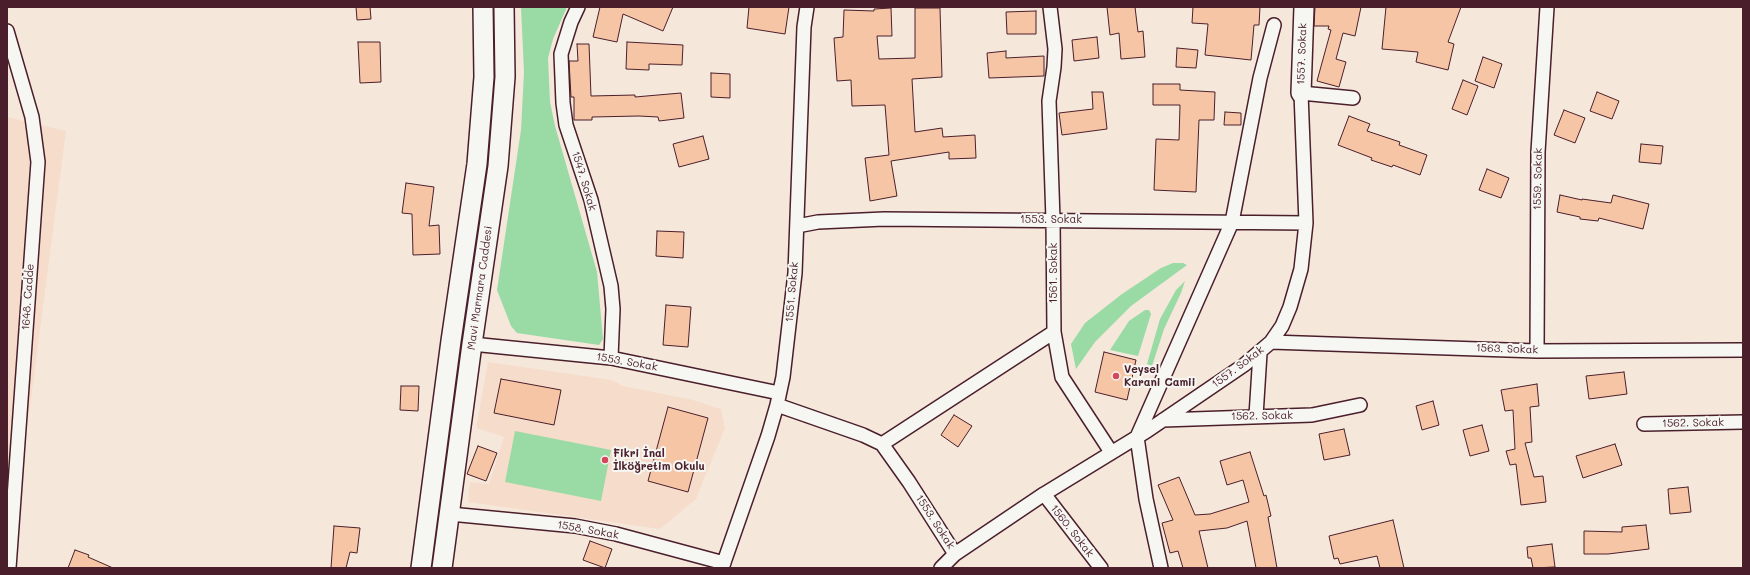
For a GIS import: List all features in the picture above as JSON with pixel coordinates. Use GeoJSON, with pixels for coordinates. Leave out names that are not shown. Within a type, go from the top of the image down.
{"type":"FeatureCollection","features":[{"type":"Feature","properties":{"kind":"street"},"geometry":{"type":"LineString","coordinates":[[421,568],[450,348],[477,164],[484,77],[483,7]]}},
{"type":"Feature","properties":{"kind":"street","name":"Mavi Marmara Caddesi"},"geometry":{"type":"LineString","coordinates":[[442,568],[498,166],[505,78],[504,7]]}},
{"type":"Feature","properties":{"kind":"street","name":"1547. Sokak"},"geometry":{"type":"LineString","coordinates":[[578,7],[568,29],[561,54],[563,103],[566,124],[590,200],[611,286],[613,309],[611,358]]}},
{"type":"Feature","properties":{"kind":"street","name":"1551. Sokak"},"geometry":{"type":"LineString","coordinates":[[723,565],[778,399],[795,273],[804,27],[807,7]]}},
{"type":"Feature","properties":{"kind":"street","name":"1561. Sokak"},"geometry":{"type":"LineString","coordinates":[[1050,7],[1055,49],[1049,101],[1053,220],[1054,332],[1062,377],[1111,452]]}},
{"type":"Feature","properties":{"kind":"street","name":"1557. Sokak"},"geometry":{"type":"LineString","coordinates":[[941,568],[955,554],[1044,494],[1137,437],[1260,353],[1271,342],[1282,326],[1290,307],[1301,269],[1306,223],[1301,93],[1304,7]]}},
{"type":"Feature","properties":{"kind":"street","name":"1559. Sokak"},"geometry":{"type":"LineString","coordinates":[[1537,351],[1538,152],[1547,7]]}},
{"type":"Feature","properties":{"kind":"street"},"geometry":{"type":"LineString","coordinates":[[1161,568],[1146,499],[1137,437],[1232,222],[1260,78],[1274,25]]}},
{"type":"Feature","properties":{"kind":"street","name":"1648. Cadde"},"geometry":{"type":"LineString","coordinates":[[7,31],[32,117],[38,162],[9,568]]}},
{"type":"Feature","properties":{"kind":"street"},"geometry":{"type":"LineString","coordinates":[[1301,93],[1353,98]]}},
{"type":"Feature","properties":{"kind":"street","name":"1553. Sokak"},"geometry":{"type":"LineString","coordinates":[[797,226],[818,222],[884,219],[1306,223]]}},
{"type":"Feature","properties":{"kind":"street"},"geometry":{"type":"LineString","coordinates":[[882,444],[1054,332]]}},
{"type":"Feature","properties":{"kind":"street","name":"1563. Sokak"},"geometry":{"type":"LineString","coordinates":[[1271,342],[1537,351],[1743,350]]}},
{"type":"Feature","properties":{"kind":"street","name":"1553. Sokak"},"geometry":{"type":"LineString","coordinates":[[472,344],[611,358],[778,399],[863,435],[882,444],[909,482],[955,554]]}},
{"type":"Feature","properties":{"kind":"street"},"geometry":{"type":"LineString","coordinates":[[1256,416],[1260,353]]}},
{"type":"Feature","properties":{"kind":"street","name":"1562. Sokak"},"geometry":{"type":"LineString","coordinates":[[1163,420],[1312,415],[1360,405]]}},
{"type":"Feature","properties":{"kind":"street","name":"1562. Sokak"},"geometry":{"type":"LineString","coordinates":[[1644,424],[1743,422]]}},
{"type":"Feature","properties":{"kind":"street","name":"1560. Sokak"},"geometry":{"type":"LineString","coordinates":[[1044,494],[1101,568]]}},
{"type":"Feature","properties":{"kind":"street","name":"1558. Sokak"},"geometry":{"type":"LineString","coordinates":[[450,514],[575,526],[616,534],[723,565]]}},
{"type":"Feature","properties":{"kind":"shaded area"},"geometry":{"type":"Polygon","coordinates":[[[7,117],[66,131],[9,568],[7,568],[7,117]]]}},
{"type":"Feature","properties":{"kind":"shaded area","name":"Fikri İnal İlköğretim Okulu"},"geometry":{"type":"Polygon","coordinates":[[[488,362],[612,380],[623,386],[693,400],[721,409],[725,428],[696,499],[660,529],[468,502],[470,482],[489,484],[504,437],[476,428],[488,362]]]}},
{"type":"Feature","properties":{"kind":"green space"},"geometry":{"type":"Polygon","coordinates":[[[521,7],[567,7],[553,39],[548,58],[550,102],[555,126],[597,272],[603,339],[599,345],[517,333],[511,326],[497,290],[521,130],[524,72],[521,7]]]}},
{"type":"Feature","properties":{"kind":"green space"},"geometry":{"type":"Polygon","coordinates":[[[1173,263],[1183,263],[1187,265],[1131,306],[1095,342],[1076,369],[1071,344],[1085,323],[1122,294],[1161,268],[1173,263]]]}},
{"type":"Feature","properties":{"kind":"green space"},"geometry":{"type":"Polygon","coordinates":[[[1185,281],[1164,329],[1152,366],[1147,364],[1160,319],[1176,290],[1185,281]]]}},
{"type":"Feature","properties":{"kind":"green space"},"geometry":{"type":"Polygon","coordinates":[[[1145,310],[1149,310],[1151,314],[1138,356],[1110,350],[1129,321],[1145,310]]]}},
{"type":"Feature","properties":{"kind":"green space"},"geometry":{"type":"Polygon","coordinates":[[[515,431],[611,450],[601,501],[505,482],[515,431]]]}},
{"type":"Feature","properties":{"kind":"building"},"geometry":{"type":"Polygon","coordinates":[[[356,7],[370,7],[371,19],[357,20],[356,7]]]}},
{"type":"Feature","properties":{"kind":"building"},"geometry":{"type":"Polygon","coordinates":[[[600,7],[673,7],[663,31],[623,14],[617,42],[593,37],[600,7]]]}},
{"type":"Feature","properties":{"kind":"building"},"geometry":{"type":"Polygon","coordinates":[[[749,7],[789,7],[785,34],[747,28],[749,7]]]}},
{"type":"Feature","properties":{"kind":"building"},"geometry":{"type":"Polygon","coordinates":[[[1107,7],[1135,7],[1138,32],[1143,31],[1145,57],[1121,59],[1119,33],[1110,35],[1107,7]]]}},
{"type":"Feature","properties":{"kind":"building"},"geometry":{"type":"Polygon","coordinates":[[[1193,7],[1260,7],[1259,25],[1254,25],[1251,60],[1205,55],[1208,24],[1192,23],[1193,7]]]}},
{"type":"Feature","properties":{"kind":"building"},"geometry":{"type":"Polygon","coordinates":[[[1315,7],[1361,7],[1355,36],[1343,33],[1336,59],[1346,62],[1339,87],[1317,81],[1331,30],[1328,29],[1329,26],[1314,26],[1315,7]]]}},
{"type":"Feature","properties":{"kind":"building"},"geometry":{"type":"Polygon","coordinates":[[[1386,7],[1461,7],[1448,42],[1454,44],[1448,70],[1416,62],[1418,52],[1382,49],[1386,7]]]}},
{"type":"Feature","properties":{"kind":"building"},"geometry":{"type":"Polygon","coordinates":[[[891,8],[892,36],[877,36],[879,59],[915,58],[915,8],[940,8],[942,77],[912,79],[915,132],[942,128],[943,137],[975,135],[976,158],[949,159],[949,152],[891,161],[897,196],[870,201],[865,158],[889,155],[885,105],[852,106],[851,80],[837,81],[834,38],[843,37],[844,10],[874,11],[874,9],[891,8]]]}},
{"type":"Feature","properties":{"kind":"building"},"geometry":{"type":"Polygon","coordinates":[[[1036,11],[1036,34],[1007,34],[1006,12],[1036,11]]]}},
{"type":"Feature","properties":{"kind":"building"},"geometry":{"type":"Polygon","coordinates":[[[1097,37],[1099,58],[1074,61],[1072,40],[1097,37]]]}},
{"type":"Feature","properties":{"kind":"building"},"geometry":{"type":"Polygon","coordinates":[[[358,42],[380,42],[381,82],[360,83],[358,42]]]}},
{"type":"Feature","properties":{"kind":"building"},"geometry":{"type":"Polygon","coordinates":[[[627,42],[683,45],[682,65],[649,64],[649,70],[626,69],[627,42]]]}},
{"type":"Feature","properties":{"kind":"building"},"geometry":{"type":"Polygon","coordinates":[[[577,44],[589,44],[591,96],[635,95],[635,97],[681,93],[684,118],[659,121],[658,117],[639,116],[592,117],[592,120],[574,120],[574,97],[571,97],[569,61],[578,61],[577,44]]]}},
{"type":"Feature","properties":{"kind":"building"},"geometry":{"type":"Polygon","coordinates":[[[1177,48],[1198,50],[1196,68],[1176,67],[1177,48]]]}},
{"type":"Feature","properties":{"kind":"building"},"geometry":{"type":"Polygon","coordinates":[[[1006,51],[1006,58],[1044,56],[1044,76],[989,78],[987,53],[1006,51]]]}},
{"type":"Feature","properties":{"kind":"building"},"geometry":{"type":"Polygon","coordinates":[[[1483,57],[1502,64],[1494,88],[1475,81],[1483,57]]]}},
{"type":"Feature","properties":{"kind":"building"},"geometry":{"type":"Polygon","coordinates":[[[711,73],[730,74],[730,98],[711,97],[711,73]]]}},
{"type":"Feature","properties":{"kind":"building"},"geometry":{"type":"Polygon","coordinates":[[[1463,80],[1478,86],[1467,115],[1452,109],[1463,80]]]}},
{"type":"Feature","properties":{"kind":"building"},"geometry":{"type":"Polygon","coordinates":[[[1153,84],[1180,84],[1180,90],[1215,92],[1214,120],[1199,120],[1196,192],[1154,190],[1156,139],[1179,140],[1180,105],[1153,105],[1153,84]]]}},
{"type":"Feature","properties":{"kind":"building"},"geometry":{"type":"Polygon","coordinates":[[[1092,92],[1103,92],[1107,129],[1062,135],[1059,113],[1093,109],[1092,92]]]}},
{"type":"Feature","properties":{"kind":"building"},"geometry":{"type":"Polygon","coordinates":[[[1597,92],[1619,101],[1612,119],[1590,111],[1597,92]]]}},
{"type":"Feature","properties":{"kind":"building"},"geometry":{"type":"Polygon","coordinates":[[[1564,110],[1585,118],[1575,143],[1554,135],[1564,110]]]}},
{"type":"Feature","properties":{"kind":"building"},"geometry":{"type":"Polygon","coordinates":[[[1225,112],[1241,113],[1241,125],[1224,125],[1225,112]]]}},
{"type":"Feature","properties":{"kind":"building"},"geometry":{"type":"Polygon","coordinates":[[[1349,116],[1370,124],[1367,131],[1400,142],[1399,145],[1427,155],[1420,175],[1393,165],[1392,167],[1371,160],[1372,158],[1338,145],[1349,116]]]}},
{"type":"Feature","properties":{"kind":"building"},"geometry":{"type":"Polygon","coordinates":[[[703,136],[709,159],[679,167],[673,144],[703,136]]]}},
{"type":"Feature","properties":{"kind":"building"},"geometry":{"type":"Polygon","coordinates":[[[1641,144],[1663,146],[1661,164],[1639,162],[1641,144]]]}},
{"type":"Feature","properties":{"kind":"building"},"geometry":{"type":"Polygon","coordinates":[[[1487,169],[1509,178],[1501,198],[1479,190],[1487,169]]]}},
{"type":"Feature","properties":{"kind":"building"},"geometry":{"type":"Polygon","coordinates":[[[406,183],[434,187],[429,226],[439,225],[440,254],[413,255],[412,214],[402,213],[406,183]]]}},
{"type":"Feature","properties":{"kind":"building"},"geometry":{"type":"Polygon","coordinates":[[[1560,195],[1582,200],[1611,203],[1613,195],[1649,204],[1643,229],[1599,218],[1598,221],[1580,219],[1580,217],[1557,212],[1560,195]]]}},
{"type":"Feature","properties":{"kind":"building"},"geometry":{"type":"Polygon","coordinates":[[[657,231],[684,232],[683,258],[656,256],[657,231]]]}},
{"type":"Feature","properties":{"kind":"building"},"geometry":{"type":"Polygon","coordinates":[[[666,305],[691,307],[688,347],[663,345],[666,305]]]}},
{"type":"Feature","properties":{"kind":"building","name":"Veysel Karani Camii"},"geometry":{"type":"Polygon","coordinates":[[[1104,352],[1136,360],[1127,400],[1095,392],[1104,352]]]}},
{"type":"Feature","properties":{"kind":"building"},"geometry":{"type":"Polygon","coordinates":[[[1624,372],[1627,394],[1589,399],[1586,376],[1624,372]]]}},
{"type":"Feature","properties":{"kind":"building"},"geometry":{"type":"Polygon","coordinates":[[[501,379],[561,390],[554,425],[494,413],[501,379]]]}},
{"type":"Feature","properties":{"kind":"building"},"geometry":{"type":"Polygon","coordinates":[[[1537,384],[1539,406],[1530,407],[1532,442],[1525,443],[1534,477],[1543,476],[1546,502],[1521,505],[1516,464],[1510,465],[1506,451],[1515,449],[1513,410],[1505,411],[1501,390],[1537,384]]]}},
{"type":"Feature","properties":{"kind":"building"},"geometry":{"type":"Polygon","coordinates":[[[401,386],[419,386],[418,411],[400,410],[401,386]]]}},
{"type":"Feature","properties":{"kind":"building"},"geometry":{"type":"Polygon","coordinates":[[[1433,401],[1439,425],[1422,430],[1416,406],[1433,401]]]}},
{"type":"Feature","properties":{"kind":"building"},"geometry":{"type":"Polygon","coordinates":[[[668,407],[708,418],[688,492],[648,481],[668,407]]]}},
{"type":"Feature","properties":{"kind":"building"},"geometry":{"type":"Polygon","coordinates":[[[954,415],[972,426],[958,447],[941,435],[954,415]]]}},
{"type":"Feature","properties":{"kind":"building"},"geometry":{"type":"Polygon","coordinates":[[[1482,425],[1489,451],[1470,456],[1463,430],[1482,425]]]}},
{"type":"Feature","properties":{"kind":"building"},"geometry":{"type":"Polygon","coordinates":[[[1344,429],[1350,455],[1324,460],[1319,434],[1344,429]]]}},
{"type":"Feature","properties":{"kind":"building"},"geometry":{"type":"Polygon","coordinates":[[[1615,444],[1622,465],[1583,478],[1576,456],[1615,444]]]}},
{"type":"Feature","properties":{"kind":"building"},"geometry":{"type":"Polygon","coordinates":[[[478,446],[497,453],[486,481],[467,474],[478,446]]]}},
{"type":"Feature","properties":{"kind":"building"},"geometry":{"type":"Polygon","coordinates":[[[1250,452],[1264,496],[1266,495],[1271,516],[1268,517],[1277,568],[1256,568],[1247,521],[1227,528],[1199,531],[1208,568],[1183,568],[1178,551],[1170,553],[1162,523],[1173,520],[1158,485],[1179,477],[1195,515],[1210,514],[1249,502],[1243,480],[1227,485],[1220,461],[1250,452]]]}},
{"type":"Feature","properties":{"kind":"building"},"geometry":{"type":"Polygon","coordinates":[[[1688,487],[1691,512],[1670,514],[1668,489],[1688,487]]]}},
{"type":"Feature","properties":{"kind":"building"},"geometry":{"type":"Polygon","coordinates":[[[1393,520],[1404,568],[1380,568],[1377,556],[1340,564],[1338,558],[1334,559],[1329,536],[1393,520]]]}},
{"type":"Feature","properties":{"kind":"building"},"geometry":{"type":"Polygon","coordinates":[[[1646,525],[1649,549],[1608,554],[1584,554],[1584,531],[1622,532],[1622,527],[1646,525]]]}},
{"type":"Feature","properties":{"kind":"building"},"geometry":{"type":"Polygon","coordinates":[[[334,526],[360,528],[357,553],[350,552],[346,568],[331,568],[334,526]]]}},
{"type":"Feature","properties":{"kind":"building"},"geometry":{"type":"Polygon","coordinates":[[[590,541],[612,549],[605,568],[583,560],[590,541]]]}},
{"type":"Feature","properties":{"kind":"building"},"geometry":{"type":"Polygon","coordinates":[[[1552,544],[1555,567],[1533,568],[1531,558],[1528,558],[1527,547],[1552,544]]]}},
{"type":"Feature","properties":{"kind":"building"},"geometry":{"type":"Polygon","coordinates":[[[75,550],[89,555],[88,557],[113,568],[68,568],[75,550]]]}},
{"type":"Feature","properties":{"kind":"place","name":"Veysel Karani Camii"},"geometry":{"type":"Point","coordinates":[1116,376]}},
{"type":"Feature","properties":{"kind":"place","name":"Fikri İnal İlköğretim Okulu"},"geometry":{"type":"Point","coordinates":[605,460]}}]}
